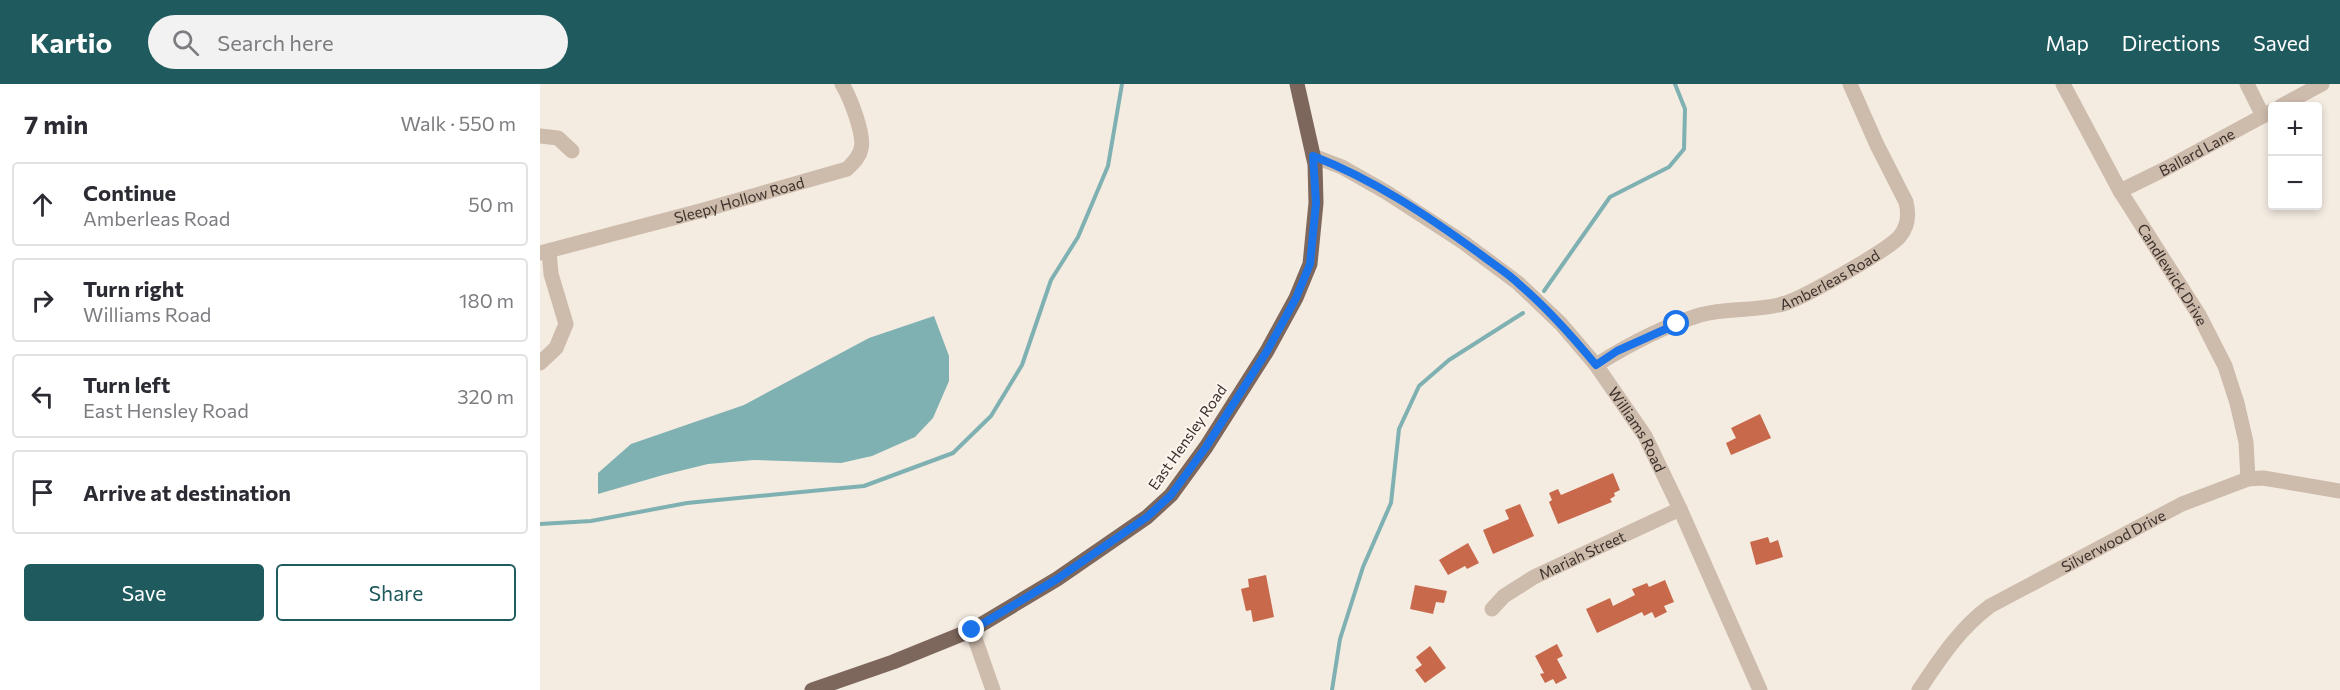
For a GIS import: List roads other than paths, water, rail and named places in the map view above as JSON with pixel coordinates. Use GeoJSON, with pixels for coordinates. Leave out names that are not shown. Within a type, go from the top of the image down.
{"type":"FeatureCollection","features":[{"type":"Feature","properties":{"kind":"main road","name":"East Hensley Road"},"geometry":{"type":"LineString","coordinates":[[812,690],[893,662],[972,630],[1057,579],[1147,517],[1171,495],[1206,447],[1272,343],[1296,298],[1310,264],[1316,203],[1313,156],[1298,84]]}},
{"type":"Feature","properties":{"kind":"street","name":"Sleepy Hollow Road"},"geometry":{"type":"LineString","coordinates":[[545,252],[847,169],[857,159],[862,147],[856,117],[842,84]]}},
{"type":"Feature","properties":{"kind":"street","name":"Amberleas Road"},"geometry":{"type":"LineString","coordinates":[[1596,365],[1637,342],[1700,315],[1768,307],[1791,301],[1862,262],[1899,238],[1906,228],[1908,212],[1906,202],[1850,84]]}},
{"type":"Feature","properties":{"kind":"street","name":"Candlewick Drive"},"geometry":{"type":"LineString","coordinates":[[2063,84],[2120,191],[2199,315],[2225,366],[2246,442],[2248,479]]}},
{"type":"Feature","properties":{"kind":"street"},"geometry":{"type":"LineString","coordinates":[[2247,84],[2268,114]]}},
{"type":"Feature","properties":{"kind":"street"},"geometry":{"type":"LineString","coordinates":[[2288,102],[2322,84]]}},
{"type":"Feature","properties":{"kind":"street","name":"Ballard Lane"},"geometry":{"type":"LineString","coordinates":[[2120,191],[2268,114]]}},
{"type":"Feature","properties":{"kind":"street"},"geometry":{"type":"LineString","coordinates":[[540,136],[558,138],[572,151]]}},
{"type":"Feature","properties":{"kind":"street","name":"Williams Road"},"geometry":{"type":"LineString","coordinates":[[1313,156],[1342,167],[1386,192],[1463,242],[1518,283],[1562,324],[1596,365],[1645,436],[1760,690]]}},
{"type":"Feature","properties":{"kind":"street"},"geometry":{"type":"LineString","coordinates":[[540,363],[556,348],[566,324],[545,252]]}},
{"type":"Feature","properties":{"kind":"street","name":"Silverwood Drive"},"geometry":{"type":"LineString","coordinates":[[1921,686],[1971,620],[1990,606],[2182,504],[2248,479],[2263,478],[2340,491]]}},
{"type":"Feature","properties":{"kind":"street","name":"Mariah Street"},"geometry":{"type":"LineString","coordinates":[[1492,609],[1504,596],[1534,577],[1680,509]]}},
{"type":"Feature","properties":{"kind":"street"},"geometry":{"type":"LineString","coordinates":[[972,630],[993,690]]}},
{"type":"Feature","properties":{"kind":"water"},"geometry":{"type":"Polygon","coordinates":[[[934,316],[949,356],[949,381],[933,418],[915,437],[872,456],[841,463],[754,460],[708,464],[598,494],[598,473],[631,444],[744,405],[869,338],[934,316]]]}},
{"type":"Feature","properties":{"kind":"waterway"},"geometry":{"type":"LineString","coordinates":[[540,524],[591,521],[687,503],[864,486],[953,453],[991,416],[1022,365],[1051,280],[1078,237],[1108,166],[1122,84]]}},
{"type":"Feature","properties":{"kind":"waterway"},"geometry":{"type":"LineString","coordinates":[[1544,291],[1610,197],[1669,167],[1684,149],[1685,109],[1675,84]]}},
{"type":"Feature","properties":{"kind":"waterway"},"geometry":{"type":"LineString","coordinates":[[1332,690],[1340,639],[1363,567],[1391,503],[1399,429],[1419,386],[1449,360],[1523,313]]}}]}
